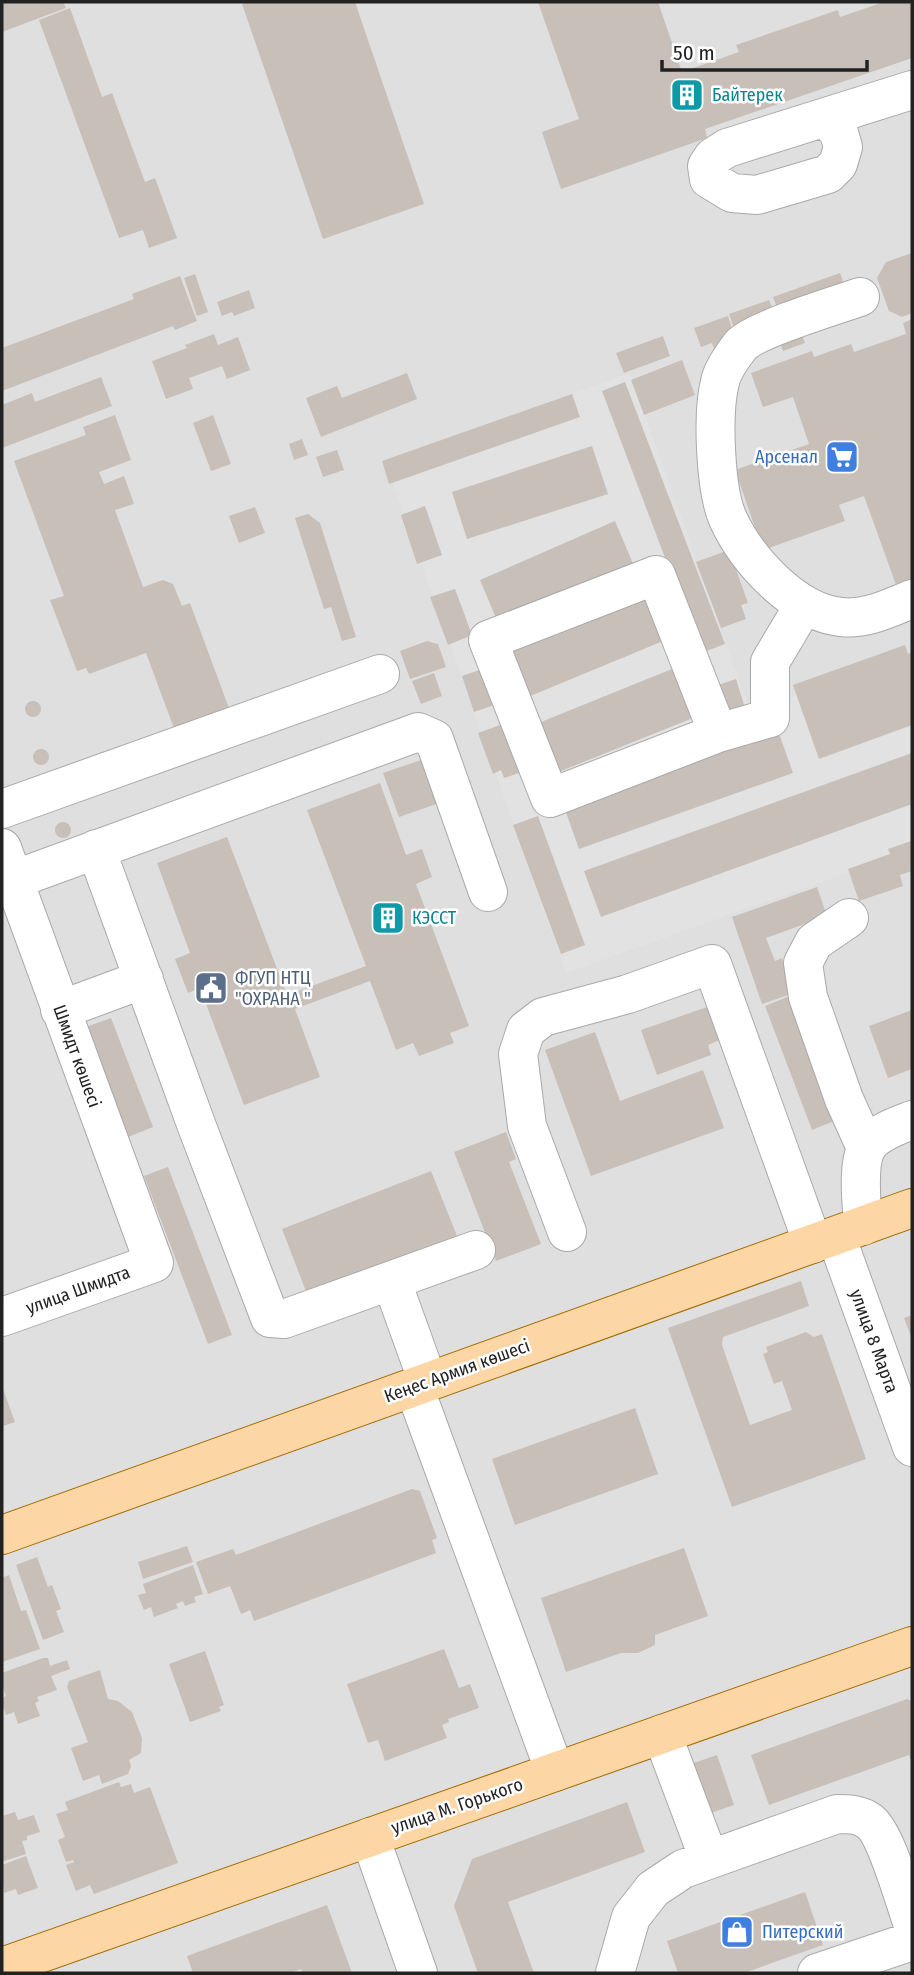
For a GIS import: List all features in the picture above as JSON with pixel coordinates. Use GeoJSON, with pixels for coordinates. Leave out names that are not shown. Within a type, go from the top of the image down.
{"type":"FeatureCollection","features":[{"type":"Feature","properties":{"kind":"main road","name":"Кеңес Армия көшесі"},"geometry":{"type":"LineString","coordinates":[[2,1535],[912,1208]]}},
{"type":"Feature","properties":{"kind":"main road","name":"улица М. Горького"},"geometry":{"type":"LineString","coordinates":[[2,1967],[912,1646]]}},
{"type":"Feature","properties":{"kind":"street"},"geometry":{"type":"LineString","coordinates":[[826,117],[912,90]]}},
{"type":"Feature","properties":{"kind":"street"},"geometry":{"type":"LineString","coordinates":[[860,297],[787,322],[743,343],[720,379],[715,422],[717,464],[727,516],[746,552],[769,576],[804,605],[839,617],[865,617],[912,599]]}},
{"type":"Feature","properties":{"kind":"street"},"geometry":{"type":"LineString","coordinates":[[718,733],[656,575],[488,640],[550,798],[718,733],[770,718],[770,662],[804,605]]}},
{"type":"Feature","properties":{"kind":"street"},"geometry":{"type":"LineString","coordinates":[[2,808],[380,674]]}},
{"type":"Feature","properties":{"kind":"street"},"geometry":{"type":"LineString","coordinates":[[7,864],[96,849],[418,732],[434,739],[488,892]]}},
{"type":"Feature","properties":{"kind":"street"},"geometry":{"type":"LineString","coordinates":[[96,849],[270,1318],[284,1319],[476,1250]]}},
{"type":"Feature","properties":{"kind":"street","name":"Шмидт көшесі"},"geometry":{"type":"LineString","coordinates":[[7,864],[154,1263]]}},
{"type":"Feature","properties":{"kind":"street"},"geometry":{"type":"LineString","coordinates":[[837,1235],[863,1165],[866,1147],[845,1099],[808,997],[803,963],[814,942],[849,918]]}},
{"type":"Feature","properties":{"kind":"street","name":"улица 8 Марта"},"geometry":{"type":"LineString","coordinates":[[567,1232],[527,1126],[518,1054],[526,1030],[542,1017],[628,994],[712,964],[837,1235],[912,1447]]}},
{"type":"Feature","properties":{"kind":"street"},"geometry":{"type":"LineString","coordinates":[[60,1010],[144,979]]}},
{"type":"Feature","properties":{"kind":"street"},"geometry":{"type":"LineString","coordinates":[[866,1147],[884,1132],[912,1120]]}},
{"type":"Feature","properties":{"kind":"street","name":"улица Шмидта"},"geometry":{"type":"LineString","coordinates":[[2,1318],[154,1263]]}},
{"type":"Feature","properties":{"kind":"street"},"geometry":{"type":"LineString","coordinates":[[392,1282],[421,1384],[555,1772]]}},
{"type":"Feature","properties":{"kind":"street"},"geometry":{"type":"LineString","coordinates":[[662,1734],[709,1859]]}},
{"type":"Feature","properties":{"kind":"street"},"geometry":{"type":"LineString","coordinates":[[615,1973],[631,1917],[653,1889],[683,1869],[837,1814],[856,1814],[871,1822],[881,1835],[912,1922]]}},
{"type":"Feature","properties":{"kind":"street"},"geometry":{"type":"LineString","coordinates":[[370,1837],[418,1973]]}},
{"type":"Feature","properties":{"kind":"street"},"geometry":{"type":"LineString","coordinates":[[817,1973],[912,1941]]}},
{"type":"Feature","properties":{"kind":"shaded area"},"geometry":{"type":"Polygon","coordinates":[[[2,2],[912,2],[912,1973],[2,1973],[2,2]]]}},
{"type":"Feature","properties":{"kind":"shaded area"},"geometry":{"type":"Polygon","coordinates":[[[630,373],[750,711],[909,655],[912,666],[912,850],[566,973],[385,460],[630,373]]]}},
{"type":"Feature","properties":{"kind":"building"},"geometry":{"type":"Polygon","coordinates":[[[2,2],[63,2],[66,8],[2,32],[2,2]]]}},
{"type":"Feature","properties":{"kind":"building"},"geometry":{"type":"Polygon","coordinates":[[[355,2],[424,204],[323,239],[242,4],[355,2]]]}},
{"type":"Feature","properties":{"kind":"building","name":"Байтерек"},"geometry":{"type":"Polygon","coordinates":[[[538,2],[658,2],[682,72],[739,52],[736,45],[838,10],[840,17],[884,2],[912,2],[912,58],[705,129],[707,138],[561,189],[542,132],[579,119],[538,2]]]}},
{"type":"Feature","properties":{"kind":"building"},"geometry":{"type":"Polygon","coordinates":[[[70,8],[102,97],[112,93],[145,182],[155,178],[177,238],[149,248],[143,230],[119,238],[39,20],[70,8]]]}},
{"type":"Feature","properties":{"kind":"building"},"geometry":{"type":"Polygon","coordinates":[[[912,253],[912,313],[902,317],[889,311],[877,278],[886,262],[912,253]]]}},
{"type":"Feature","properties":{"kind":"building"},"geometry":{"type":"Polygon","coordinates":[[[840,273],[848,295],[780,316],[773,297],[840,273]]]}},
{"type":"Feature","properties":{"kind":"building"},"geometry":{"type":"Polygon","coordinates":[[[195,274],[208,312],[197,316],[184,278],[195,274]]]}},
{"type":"Feature","properties":{"kind":"building"},"geometry":{"type":"Polygon","coordinates":[[[180,276],[197,321],[175,330],[173,326],[2,391],[2,348],[134,299],[132,294],[180,276]]]}},
{"type":"Feature","properties":{"kind":"building"},"geometry":{"type":"Polygon","coordinates":[[[249,290],[255,308],[234,316],[232,312],[222,316],[217,302],[249,290]]]}},
{"type":"Feature","properties":{"kind":"building"},"geometry":{"type":"Polygon","coordinates":[[[769,300],[774,311],[736,334],[729,314],[769,300]]]}},
{"type":"Feature","properties":{"kind":"building"},"geometry":{"type":"Polygon","coordinates":[[[728,316],[733,332],[723,335],[727,346],[715,351],[712,343],[701,347],[694,328],[728,316]]]}},
{"type":"Feature","properties":{"kind":"building","name":"Арсенал"},"geometry":{"type":"Polygon","coordinates":[[[912,319],[912,588],[899,593],[864,496],[839,505],[845,521],[763,550],[735,470],[809,444],[793,397],[763,407],[751,373],[812,351],[814,357],[851,344],[854,352],[906,334],[903,323],[912,319]]]}},
{"type":"Feature","properties":{"kind":"building"},"geometry":{"type":"Polygon","coordinates":[[[797,322],[805,343],[783,351],[775,330],[797,322]]]}},
{"type":"Feature","properties":{"kind":"building"},"geometry":{"type":"Polygon","coordinates":[[[214,334],[218,345],[238,337],[250,370],[227,379],[222,366],[189,378],[193,389],[166,399],[152,361],[214,334]]]}},
{"type":"Feature","properties":{"kind":"building"},"geometry":{"type":"Polygon","coordinates":[[[663,336],[670,356],[624,373],[616,353],[663,336]]]}},
{"type":"Feature","properties":{"kind":"building"},"geometry":{"type":"Polygon","coordinates":[[[682,360],[695,395],[644,415],[631,380],[682,360]]]}},
{"type":"Feature","properties":{"kind":"building"},"geometry":{"type":"Polygon","coordinates":[[[407,373],[417,399],[321,437],[306,398],[337,386],[342,398],[407,373]]]}},
{"type":"Feature","properties":{"kind":"building"},"geometry":{"type":"Polygon","coordinates":[[[101,377],[112,406],[2,448],[2,405],[32,393],[35,402],[101,377]]]}},
{"type":"Feature","properties":{"kind":"building"},"geometry":{"type":"Polygon","coordinates":[[[625,382],[725,644],[701,653],[602,391],[625,382]]]}},
{"type":"Feature","properties":{"kind":"building"},"geometry":{"type":"Polygon","coordinates":[[[572,394],[580,417],[389,484],[382,461],[572,394]]]}},
{"type":"Feature","properties":{"kind":"building"},"geometry":{"type":"Polygon","coordinates":[[[115,415],[131,460],[99,472],[104,484],[124,476],[134,504],[115,510],[143,587],[163,580],[173,584],[182,606],[190,603],[233,719],[178,739],[146,653],[89,674],[86,668],[77,671],[50,600],[64,596],[14,461],[86,435],[83,427],[115,415]]]}},
{"type":"Feature","properties":{"kind":"building"},"geometry":{"type":"Polygon","coordinates":[[[213,415],[231,464],[211,471],[193,423],[213,415]]]}},
{"type":"Feature","properties":{"kind":"building"},"geometry":{"type":"Polygon","coordinates":[[[302,439],[308,455],[294,460],[289,444],[302,439]]]}},
{"type":"Feature","properties":{"kind":"building"},"geometry":{"type":"Polygon","coordinates":[[[592,446],[608,494],[467,539],[452,492],[592,446]]]}},
{"type":"Feature","properties":{"kind":"building"},"geometry":{"type":"Polygon","coordinates":[[[337,450],[344,470],[323,477],[316,457],[337,450]]]}},
{"type":"Feature","properties":{"kind":"building"},"geometry":{"type":"Polygon","coordinates":[[[425,506],[442,555],[417,564],[401,515],[425,506]]]}},
{"type":"Feature","properties":{"kind":"building"},"geometry":{"type":"Polygon","coordinates":[[[255,507],[265,533],[239,543],[229,516],[255,507]]]}},
{"type":"Feature","properties":{"kind":"building"},"geometry":{"type":"Polygon","coordinates":[[[308,514],[320,523],[356,637],[342,641],[331,607],[324,609],[295,518],[308,514]]]}},
{"type":"Feature","properties":{"kind":"building"},"geometry":{"type":"Polygon","coordinates":[[[615,521],[634,566],[499,625],[480,580],[615,521]]]}},
{"type":"Feature","properties":{"kind":"building"},"geometry":{"type":"Polygon","coordinates":[[[729,550],[748,603],[741,605],[746,619],[721,628],[696,562],[729,550]]]}},
{"type":"Feature","properties":{"kind":"building"},"geometry":{"type":"Polygon","coordinates":[[[455,589],[472,635],[448,645],[430,597],[455,589]]]}},
{"type":"Feature","properties":{"kind":"building"},"geometry":{"type":"Polygon","coordinates":[[[644,595],[663,641],[528,697],[509,651],[644,595]]]}},
{"type":"Feature","properties":{"kind":"building"},"geometry":{"type":"Polygon","coordinates":[[[427,641],[438,644],[446,667],[410,679],[400,651],[427,641]]]}},
{"type":"Feature","properties":{"kind":"building"},"geometry":{"type":"Polygon","coordinates":[[[905,645],[908,654],[912,652],[912,725],[819,759],[793,685],[905,645]]]}},
{"type":"Feature","properties":{"kind":"building"},"geometry":{"type":"Polygon","coordinates":[[[485,668],[497,704],[474,712],[462,676],[485,668]]]}},
{"type":"Feature","properties":{"kind":"building"},"geometry":{"type":"Polygon","coordinates":[[[672,669],[693,718],[556,773],[536,724],[672,669]]]}},
{"type":"Feature","properties":{"kind":"building"},"geometry":{"type":"Polygon","coordinates":[[[434,673],[442,696],[421,704],[412,681],[434,673]]]}},
{"type":"Feature","properties":{"kind":"building"},"geometry":{"type":"Polygon","coordinates":[[[736,679],[745,708],[727,714],[718,685],[736,679]]]}},
{"type":"Feature","properties":{"kind":"building"},"geometry":{"type":"Polygon","coordinates":[[[30,701],[36,701],[41,709],[39,715],[30,717],[25,712],[25,706],[30,701]]]}},
{"type":"Feature","properties":{"kind":"building"},"geometry":{"type":"Polygon","coordinates":[[[508,722],[525,771],[504,778],[501,770],[493,774],[478,733],[508,722]]]}},
{"type":"Feature","properties":{"kind":"building"},"geometry":{"type":"Polygon","coordinates":[[[776,725],[793,773],[579,849],[562,801],[776,725]]]}},
{"type":"Feature","properties":{"kind":"building"},"geometry":{"type":"Polygon","coordinates":[[[38,749],[44,749],[49,757],[47,763],[38,765],[33,760],[33,754],[38,749]]]}},
{"type":"Feature","properties":{"kind":"building"},"geometry":{"type":"Polygon","coordinates":[[[912,753],[912,804],[601,917],[584,871],[912,753]]]}},
{"type":"Feature","properties":{"kind":"building"},"geometry":{"type":"Polygon","coordinates":[[[424,759],[439,803],[399,817],[383,773],[424,759]]]}},
{"type":"Feature","properties":{"kind":"building","name":"КЭССТ"},"geometry":{"type":"Polygon","coordinates":[[[380,783],[406,855],[422,849],[432,877],[416,884],[469,1026],[450,1033],[454,1043],[419,1056],[413,1043],[396,1050],[370,981],[295,1009],[320,1077],[244,1105],[200,988],[188,993],[175,959],[190,953],[157,863],[227,837],[287,995],[366,966],[307,810],[380,783]]]}},
{"type":"Feature","properties":{"kind":"building"},"geometry":{"type":"Polygon","coordinates":[[[538,816],[585,945],[561,954],[513,825],[538,816]]]}},
{"type":"Feature","properties":{"kind":"building"},"geometry":{"type":"Polygon","coordinates":[[[60,822],[66,822],[71,830],[69,836],[60,838],[55,833],[55,827],[60,822]]]}},
{"type":"Feature","properties":{"kind":"building"},"geometry":{"type":"Polygon","coordinates":[[[911,841],[912,871],[900,875],[903,886],[859,901],[848,869],[890,854],[888,849],[911,841]]]}},
{"type":"Feature","properties":{"kind":"building"},"geometry":{"type":"Polygon","coordinates":[[[817,887],[827,916],[766,938],[775,961],[782,958],[794,993],[762,1004],[732,917],[817,887]]]}},
{"type":"Feature","properties":{"kind":"building"},"geometry":{"type":"Polygon","coordinates":[[[792,995],[839,1119],[812,1130],[765,1006],[792,995]]]}},
{"type":"Feature","properties":{"kind":"building"},"geometry":{"type":"Polygon","coordinates":[[[710,1006],[722,1039],[708,1045],[711,1055],[657,1075],[641,1030],[710,1006]]]}},
{"type":"Feature","properties":{"kind":"building"},"geometry":{"type":"Polygon","coordinates":[[[912,1010],[912,1069],[888,1078],[869,1026],[912,1010]]]}},
{"type":"Feature","properties":{"kind":"building"},"geometry":{"type":"Polygon","coordinates":[[[111,1018],[153,1127],[128,1137],[86,1027],[111,1018]]]}},
{"type":"Feature","properties":{"kind":"building"},"geometry":{"type":"Polygon","coordinates":[[[595,1032],[620,1101],[703,1070],[724,1128],[591,1176],[545,1050],[595,1032]]]}},
{"type":"Feature","properties":{"kind":"building"},"geometry":{"type":"Polygon","coordinates":[[[506,1132],[516,1159],[509,1162],[541,1244],[496,1261],[454,1152],[506,1132]]]}},
{"type":"Feature","properties":{"kind":"building"},"geometry":{"type":"Polygon","coordinates":[[[168,1167],[232,1335],[208,1344],[144,1176],[168,1167]]]}},
{"type":"Feature","properties":{"kind":"building"},"geometry":{"type":"Polygon","coordinates":[[[431,1171],[457,1236],[307,1294],[282,1229],[431,1171]]]}},
{"type":"Feature","properties":{"kind":"building"},"geometry":{"type":"Polygon","coordinates":[[[801,1281],[809,1306],[723,1337],[722,1345],[750,1425],[792,1410],[782,1381],[774,1384],[763,1354],[768,1352],[766,1347],[806,1332],[814,1337],[822,1334],[866,1459],[732,1507],[668,1328],[801,1281]]]}},
{"type":"Feature","properties":{"kind":"building"},"geometry":{"type":"Polygon","coordinates":[[[912,1315],[912,1339],[904,1318],[912,1315]]]}},
{"type":"Feature","properties":{"kind":"building"},"geometry":{"type":"Polygon","coordinates":[[[2,1386],[15,1422],[3,1426],[2,1423],[2,1386]]]}},
{"type":"Feature","properties":{"kind":"building"},"geometry":{"type":"Polygon","coordinates":[[[635,1408],[658,1474],[515,1525],[492,1459],[635,1408]]]}},
{"type":"Feature","properties":{"kind":"building"},"geometry":{"type":"Polygon","coordinates":[[[412,1489],[420,1491],[437,1538],[432,1540],[436,1553],[254,1621],[250,1610],[241,1614],[230,1586],[208,1594],[196,1562],[233,1549],[236,1555],[412,1489]]]}},
{"type":"Feature","properties":{"kind":"building"},"geometry":{"type":"Polygon","coordinates":[[[187,1546],[193,1562],[143,1579],[138,1562],[187,1546]]]}},
{"type":"Feature","properties":{"kind":"building"},"geometry":{"type":"Polygon","coordinates":[[[684,1548],[708,1616],[655,1635],[655,1645],[638,1653],[621,1653],[566,1672],[541,1598],[684,1548]]]}},
{"type":"Feature","properties":{"kind":"building"},"geometry":{"type":"Polygon","coordinates":[[[37,1557],[48,1587],[52,1585],[61,1609],[56,1611],[64,1632],[43,1640],[16,1565],[37,1557]]]}},
{"type":"Feature","properties":{"kind":"building"},"geometry":{"type":"Polygon","coordinates":[[[193,1565],[203,1594],[194,1597],[196,1602],[185,1606],[183,1601],[176,1604],[178,1608],[154,1617],[151,1607],[144,1610],[138,1595],[146,1593],[143,1584],[193,1565]]]}},
{"type":"Feature","properties":{"kind":"building"},"geometry":{"type":"Polygon","coordinates":[[[9,1575],[21,1611],[26,1610],[40,1649],[2,1662],[2,1578],[9,1575]]]}},
{"type":"Feature","properties":{"kind":"building"},"geometry":{"type":"Polygon","coordinates":[[[444,1649],[459,1688],[470,1684],[479,1708],[448,1719],[449,1722],[442,1725],[447,1738],[385,1761],[378,1740],[368,1743],[347,1684],[444,1649]]]}},
{"type":"Feature","properties":{"kind":"building"},"geometry":{"type":"Polygon","coordinates":[[[205,1651],[224,1705],[219,1707],[221,1711],[190,1722],[169,1664],[205,1651]]]}},
{"type":"Feature","properties":{"kind":"building"},"geometry":{"type":"Polygon","coordinates":[[[48,1658],[50,1666],[67,1660],[70,1669],[51,1676],[57,1690],[37,1697],[39,1701],[35,1703],[40,1716],[18,1724],[14,1712],[6,1715],[2,1703],[2,1698],[6,1696],[2,1673],[48,1658]]]}},
{"type":"Feature","properties":{"kind":"building"},"geometry":{"type":"Polygon","coordinates":[[[100,1670],[108,1699],[118,1701],[132,1712],[142,1738],[141,1753],[129,1760],[131,1766],[128,1774],[102,1784],[99,1775],[83,1781],[71,1748],[88,1742],[67,1687],[69,1681],[100,1670]]]}},
{"type":"Feature","properties":{"kind":"building"},"geometry":{"type":"Polygon","coordinates":[[[907,1699],[912,1701],[912,1763],[909,1755],[769,1805],[751,1755],[907,1699]]]}},
{"type":"Feature","properties":{"kind":"building"},"geometry":{"type":"Polygon","coordinates":[[[717,1755],[734,1805],[702,1816],[685,1766],[717,1755]]]}},
{"type":"Feature","properties":{"kind":"building"},"geometry":{"type":"Polygon","coordinates":[[[119,1782],[121,1787],[131,1784],[134,1793],[150,1787],[178,1863],[94,1894],[90,1885],[76,1891],[66,1865],[74,1862],[66,1862],[58,1840],[65,1837],[56,1814],[68,1810],[65,1802],[119,1782]]]}},
{"type":"Feature","properties":{"kind":"building"},"geometry":{"type":"Polygon","coordinates":[[[627,1802],[645,1852],[508,1902],[534,1973],[478,1973],[454,1906],[472,1859],[627,1802]]]}},
{"type":"Feature","properties":{"kind":"building"},"geometry":{"type":"Polygon","coordinates":[[[15,1812],[18,1820],[34,1815],[40,1832],[27,1836],[27,1840],[22,1841],[26,1854],[4,1861],[2,1816],[15,1812]]]}},
{"type":"Feature","properties":{"kind":"building"},"geometry":{"type":"Polygon","coordinates":[[[26,1856],[38,1888],[18,1895],[16,1889],[4,1893],[2,1865],[26,1856]]]}},
{"type":"Feature","properties":{"kind":"building"},"geometry":{"type":"Polygon","coordinates":[[[805,1892],[823,1945],[744,1973],[678,1973],[667,1941],[805,1892]]]}},
{"type":"Feature","properties":{"kind":"building"},"geometry":{"type":"Polygon","coordinates":[[[327,1905],[352,1973],[303,1973],[301,1969],[290,1973],[193,1973],[187,1956],[327,1905]]]}},
{"type":"Feature","properties":{"kind":"place","name":"Байтерек"},"geometry":{"type":"Point","coordinates":[687,95]}},
{"type":"Feature","properties":{"kind":"place","name":"Арсенал"},"geometry":{"type":"Point","coordinates":[842,457]}},
{"type":"Feature","properties":{"kind":"place","name":"КЭССТ"},"geometry":{"type":"Point","coordinates":[388,918]}},
{"type":"Feature","properties":{"kind":"place","name":"ФГУП НТЦ \"ОХРАНА \""},"geometry":{"type":"Point","coordinates":[211,988]}},
{"type":"Feature","properties":{"kind":"place","name":"Питерский"},"geometry":{"type":"Point","coordinates":[737,1932]}}]}
